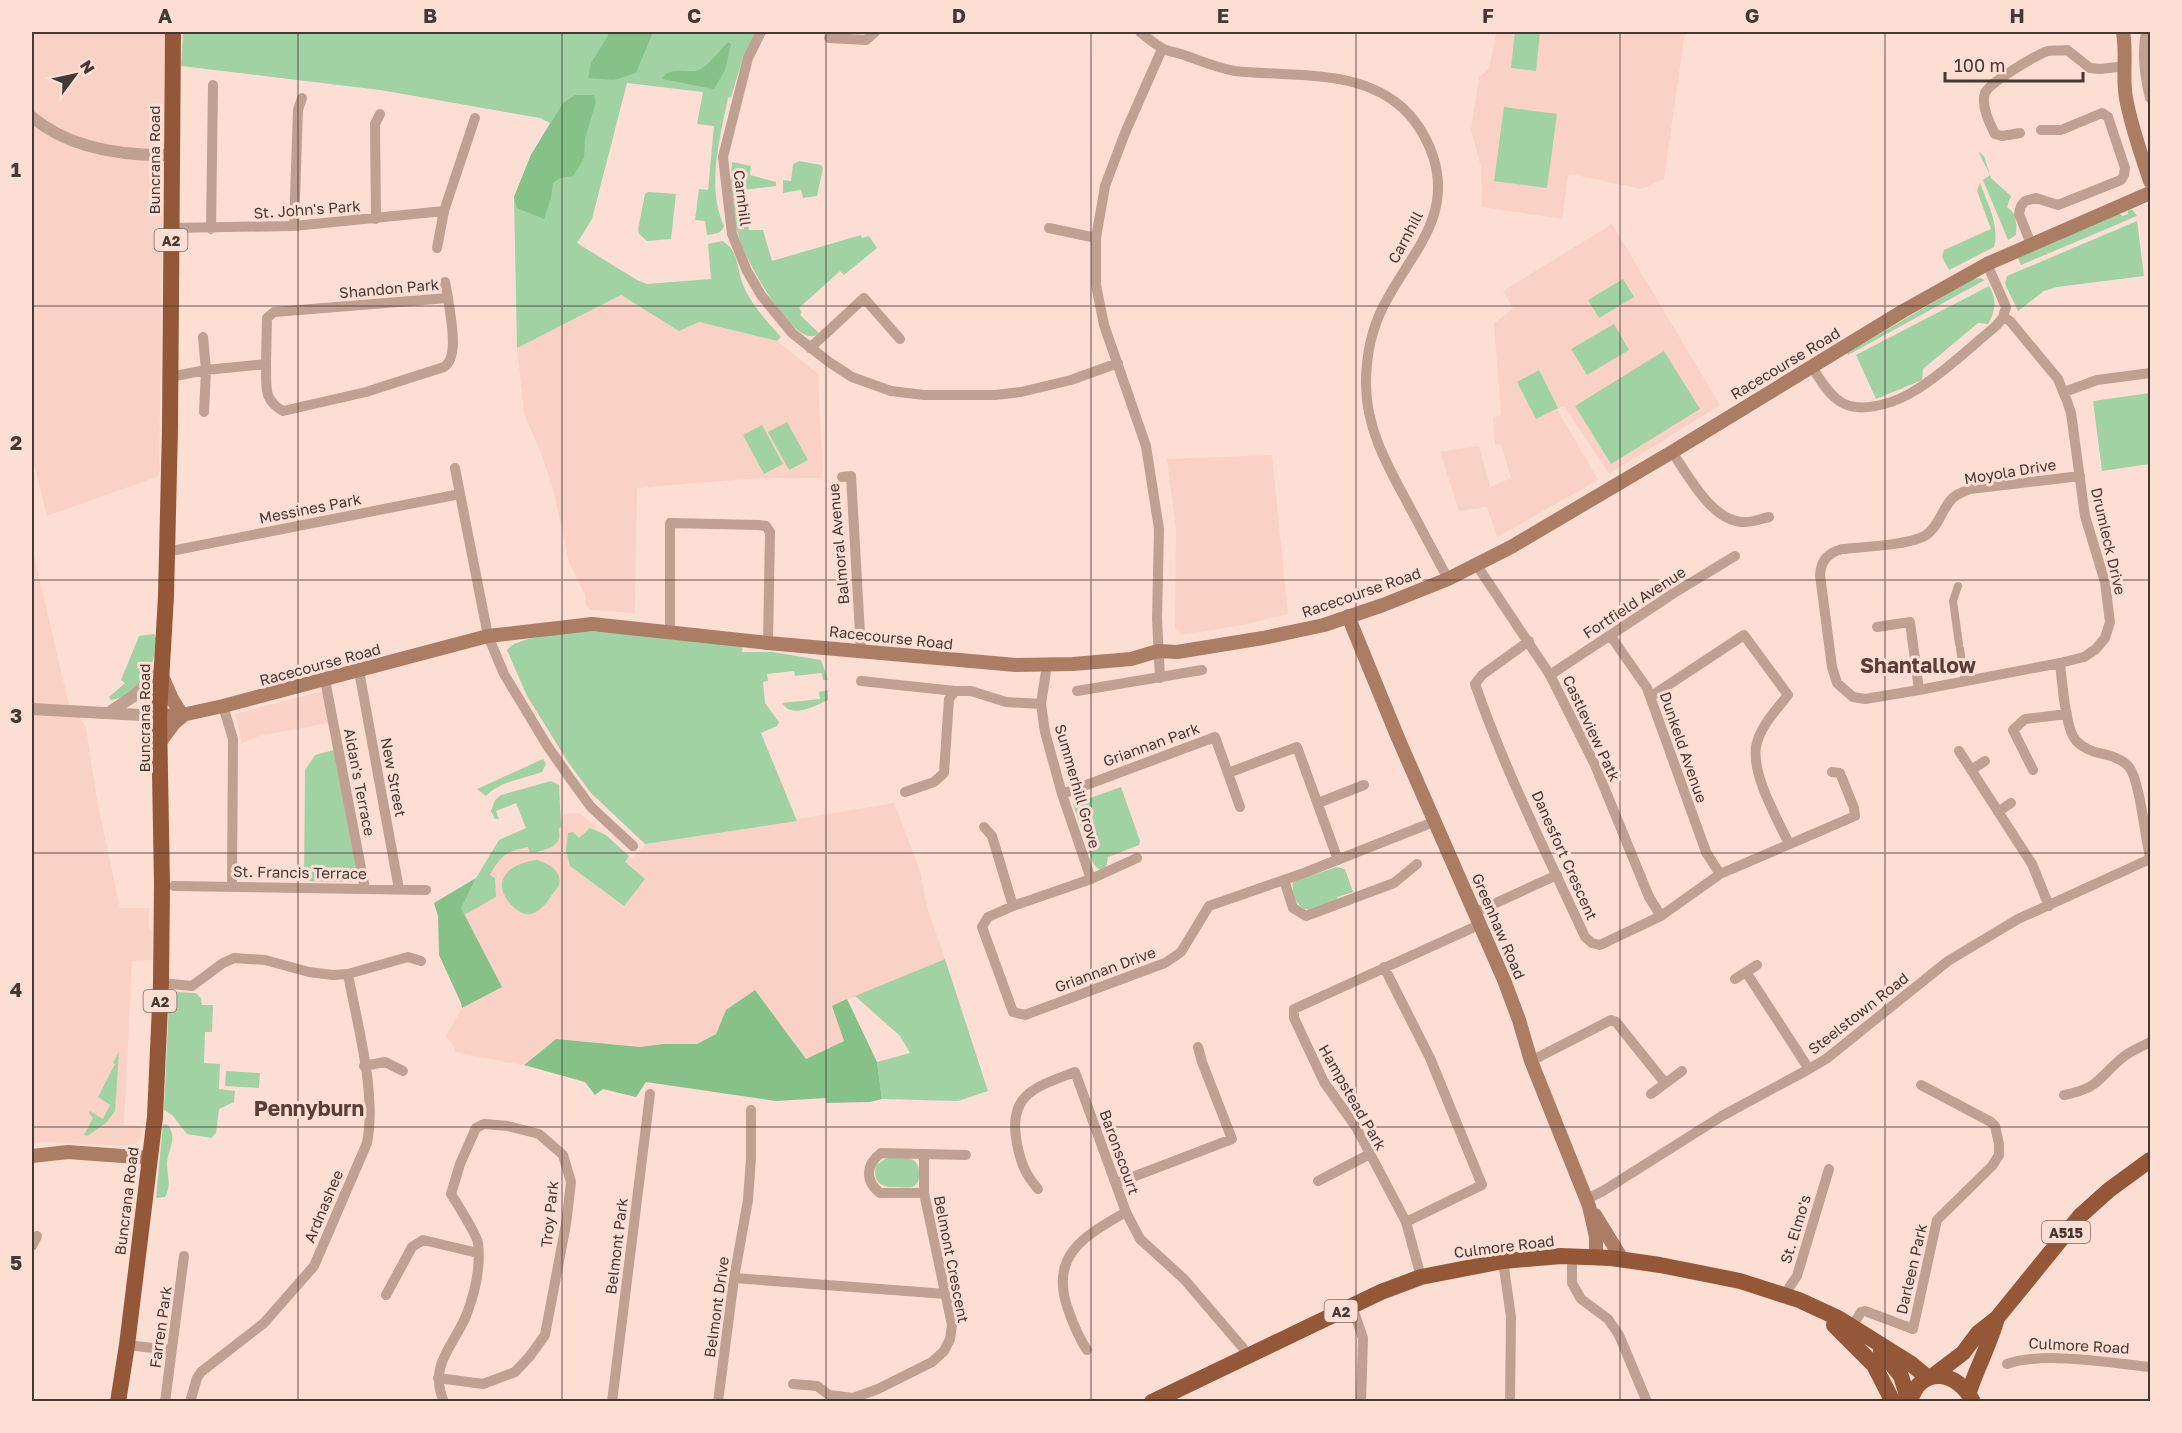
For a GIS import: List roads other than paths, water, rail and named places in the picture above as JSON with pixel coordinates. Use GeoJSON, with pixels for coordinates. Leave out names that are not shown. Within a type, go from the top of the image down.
{"type":"FeatureCollection","features":[{"type":"Feature","properties":{"kind":"highway","name":"Buncrana Road"},"geometry":{"type":"LineString","coordinates":[[118,1401],[155,1117],[161,983],[162,874],[159,716],[170,377],[173,32]]}},
{"type":"Feature","properties":{"kind":"highway","name":"A515"},"geometry":{"type":"LineString","coordinates":[[1930,1376],[1963,1353],[1978,1333],[1997,1318],[2080,1216],[2109,1190],[2151,1160]]}},
{"type":"Feature","properties":{"kind":"highway","name":"Culmore Road"},"geometry":{"type":"LineString","coordinates":[[1152,1401],[1352,1306],[1421,1277],[1503,1261],[1572,1256],[1660,1264],[1740,1281],[1808,1303],[1852,1327],[1930,1376]]}},
{"type":"Feature","properties":{"kind":"highway"},"geometry":{"type":"LineString","coordinates":[[1808,1303],[1864,1354],[1883,1380],[1893,1401]]}},
{"type":"Feature","properties":{"kind":"highway","name":"A515"},"geometry":{"type":"LineString","coordinates":[[1971,1397],[1977,1366],[1991,1341],[1997,1318]]}},
{"type":"Feature","properties":{"kind":"highway","name":"Culmore Road"},"geometry":{"type":"LineString","coordinates":[[1872,1341],[1901,1376],[1909,1401]]}},
{"type":"Feature","properties":{"kind":"highway","name":"A2"},"geometry":{"type":"LineString","coordinates":[[1909,1401],[1918,1384],[1930,1376],[1955,1380],[1971,1397]]}},
{"type":"Feature","properties":{"kind":"main road"},"geometry":{"type":"LineString","coordinates":[[2123,32],[2126,47],[2126,96],[2151,181]]}},
{"type":"Feature","properties":{"kind":"main road"},"geometry":{"type":"LineString","coordinates":[[2126,47],[2130,32]]}},
{"type":"Feature","properties":{"kind":"main road","name":"Racecourse Road"},"geometry":{"type":"LineString","coordinates":[[159,716],[183,715],[223,706],[488,636],[592,624],[978,662],[1047,665],[1131,659],[1158,651],[1177,652],[1324,625],[1448,579],[1511,547],[1986,264],[2151,194]]}},
{"type":"Feature","properties":{"kind":"main road","name":"Greenhaw Road"},"geometry":{"type":"LineString","coordinates":[[1348,616],[1372,677],[1478,918],[1519,1020],[1531,1060],[1588,1202],[1596,1237],[1596,1257]]}},
{"type":"Feature","properties":{"kind":"main road"},"geometry":{"type":"LineString","coordinates":[[160,742],[183,715],[172,699],[161,672]]}},
{"type":"Feature","properties":{"kind":"main road"},"geometry":{"type":"LineString","coordinates":[[32,1156],[68,1152],[150,1158]]}},
{"type":"Feature","properties":{"kind":"main road"},"geometry":{"type":"LineString","coordinates":[[1588,1202],[1622,1259]]}},
{"type":"Feature","properties":{"kind":"street","name":"Carnhill"},"geometry":{"type":"LineString","coordinates":[[761,32],[748,58],[723,157],[732,234],[747,271],[760,295],[792,333],[852,377],[891,391],[924,395],[995,395],[1021,392],[1071,380],[1118,363]]}},
{"type":"Feature","properties":{"kind":"street"},"geometry":{"type":"LineString","coordinates":[[829,38],[866,40],[874,32]]}},
{"type":"Feature","properties":{"kind":"street","name":"Carnhill"},"geometry":{"type":"LineString","coordinates":[[1140,32],[1162,49],[1225,69],[1329,78],[1366,86],[1383,93],[1398,104],[1422,132],[1435,164],[1438,185],[1437,207],[1421,244],[1377,321],[1370,348],[1366,384],[1378,446],[1448,579]]}},
{"type":"Feature","properties":{"kind":"street"},"geometry":{"type":"LineString","coordinates":[[2146,32],[2144,41],[2148,89],[2151,98]]}},
{"type":"Feature","properties":{"kind":"street"},"geometry":{"type":"LineString","coordinates":[[1160,678],[1158,651],[1159,529],[1146,446],[1104,325],[1096,285],[1096,238],[1106,186],[1125,133],[1162,49]]}},
{"type":"Feature","properties":{"kind":"street"},"geometry":{"type":"LineString","coordinates":[[2020,133],[2002,136],[1995,134],[1992,128],[1984,106],[1985,93],[1998,79],[2048,51],[2067,50],[2090,68],[2126,66]]}},
{"type":"Feature","properties":{"kind":"street"},"geometry":{"type":"LineString","coordinates":[[211,229],[213,85]]}},
{"type":"Feature","properties":{"kind":"street"},"geometry":{"type":"LineString","coordinates":[[294,226],[298,110],[302,98]]}},
{"type":"Feature","properties":{"kind":"street"},"geometry":{"type":"LineString","coordinates":[[2031,244],[2019,214],[2025,201],[2036,198],[2058,205],[2121,180],[2125,168],[2108,117],[2102,113],[2061,130],[2041,130]]}},
{"type":"Feature","properties":{"kind":"street"},"geometry":{"type":"LineString","coordinates":[[376,219],[375,124],[380,114]]}},
{"type":"Feature","properties":{"kind":"street"},"geometry":{"type":"LineString","coordinates":[[32,117],[42,126],[76,143],[137,156],[171,155]]}},
{"type":"Feature","properties":{"kind":"street"},"geometry":{"type":"LineString","coordinates":[[437,248],[444,211],[475,118]]}},
{"type":"Feature","properties":{"kind":"street","name":"St. John's Park"},"geometry":{"type":"LineString","coordinates":[[171,228],[294,226],[444,211]]}},
{"type":"Feature","properties":{"kind":"street"},"geometry":{"type":"LineString","coordinates":[[1048,228],[1096,238]]}},
{"type":"Feature","properties":{"kind":"street"},"geometry":{"type":"LineString","coordinates":[[1812,367],[1838,401],[1850,406],[1876,405],[1908,395],[1923,386],[1997,325],[2003,317],[2006,307],[1986,264]]}},
{"type":"Feature","properties":{"kind":"street"},"geometry":{"type":"LineString","coordinates":[[445,282],[448,298]]}},
{"type":"Feature","properties":{"kind":"street","name":"Shandon Park"},"geometry":{"type":"LineString","coordinates":[[448,298],[453,338],[450,363],[444,367],[366,392],[283,411],[273,406],[267,396],[266,364],[267,318],[274,312],[448,298]]}},
{"type":"Feature","properties":{"kind":"street"},"geometry":{"type":"LineString","coordinates":[[810,348],[864,298],[900,339]]}},
{"type":"Feature","properties":{"kind":"street","name":"Drumleck Drive"},"geometry":{"type":"LineString","coordinates":[[2003,317],[2010,321],[2044,360],[2058,378],[2064,392],[2071,413],[2085,516],[2105,582],[2110,622],[2105,638],[2096,649],[2084,657],[2060,663]]}},
{"type":"Feature","properties":{"kind":"street"},"geometry":{"type":"LineString","coordinates":[[203,337],[206,370],[204,412]]}},
{"type":"Feature","properties":{"kind":"street"},"geometry":{"type":"LineString","coordinates":[[170,377],[206,370],[266,364]]}},
{"type":"Feature","properties":{"kind":"street"},"geometry":{"type":"LineString","coordinates":[[2064,392],[2097,380],[2151,373]]}},
{"type":"Feature","properties":{"kind":"street"},"geometry":{"type":"LineString","coordinates":[[1672,452],[1696,488],[1724,517],[1739,522],[1749,522],[1769,517]]}},
{"type":"Feature","properties":{"kind":"street"},"geometry":{"type":"LineString","coordinates":[[454,468],[488,636],[504,674],[516,697],[569,778],[591,807],[633,846]]}},
{"type":"Feature","properties":{"kind":"street","name":"Balmoral Avenue"},"geometry":{"type":"LineString","coordinates":[[842,477],[850,476],[861,651]]}},
{"type":"Feature","properties":{"kind":"street","name":"Moyola Drive"},"geometry":{"type":"LineString","coordinates":[[2060,663],[1865,699],[1853,697],[1837,683],[1832,667],[1820,565],[1832,552],[1842,549],[1913,540],[1925,536],[1934,527],[1950,501],[1957,494],[1970,489],[2080,476]]}},
{"type":"Feature","properties":{"kind":"street","name":"Messines Park"},"geometry":{"type":"LineString","coordinates":[[166,552],[460,494]]}},
{"type":"Feature","properties":{"kind":"street"},"geometry":{"type":"LineString","coordinates":[[670,631],[670,523],[758,525],[766,526],[770,532],[768,642]]}},
{"type":"Feature","properties":{"kind":"street","name":"Fortfield Avenue"},"geometry":{"type":"LineString","coordinates":[[1550,675],[1735,556]]}},
{"type":"Feature","properties":{"kind":"street","name":"Castleview Patk"},"geometry":{"type":"LineString","coordinates":[[1476,564],[1550,675],[1595,765],[1649,897],[1661,916]]}},
{"type":"Feature","properties":{"kind":"street"},"geometry":{"type":"LineString","coordinates":[[1958,586],[1953,601],[1965,682]]}},
{"type":"Feature","properties":{"kind":"street"},"geometry":{"type":"LineString","coordinates":[[1877,627],[1910,622],[1919,690]]}},
{"type":"Feature","properties":{"kind":"street","name":"Dunkeld Avenue"},"geometry":{"type":"LineString","coordinates":[[1610,635],[1647,688],[1702,842],[1720,874]]}},
{"type":"Feature","properties":{"kind":"street"},"geometry":{"type":"LineString","coordinates":[[1650,697],[1744,635],[1788,695],[1763,729],[1756,747],[1757,768],[1789,844]]}},
{"type":"Feature","properties":{"kind":"street","name":"Danesfort Crescent"},"geometry":{"type":"LineString","coordinates":[[1528,641],[1482,675],[1475,684],[1495,736],[1585,937],[1592,943],[1600,945],[1661,916],[1720,874],[1855,816],[1840,773],[1832,772]]}},
{"type":"Feature","properties":{"kind":"street"},"geometry":{"type":"LineString","coordinates":[[2060,663],[2071,733],[2079,744],[2119,759],[2128,766],[2133,775],[2151,858]]}},
{"type":"Feature","properties":{"kind":"street","name":"Summerhill Grove"},"geometry":{"type":"LineString","coordinates":[[1047,665],[1041,704],[1045,732],[1062,794],[1091,879]]}},
{"type":"Feature","properties":{"kind":"street"},"geometry":{"type":"LineString","coordinates":[[1077,691],[1202,670]]}},
{"type":"Feature","properties":{"kind":"street","name":"New Street"},"geometry":{"type":"LineString","coordinates":[[358,671],[399,889]]}},
{"type":"Feature","properties":{"kind":"street"},"geometry":{"type":"LineString","coordinates":[[110,712],[135,695],[161,672]]}},
{"type":"Feature","properties":{"kind":"street","name":"Aidan's Terrace"},"geometry":{"type":"LineString","coordinates":[[325,680],[365,889]]}},
{"type":"Feature","properties":{"kind":"street"},"geometry":{"type":"LineString","coordinates":[[861,681],[971,691],[1006,702],[1041,704]]}},
{"type":"Feature","properties":{"kind":"street"},"geometry":{"type":"LineString","coordinates":[[905,792],[934,782],[944,773],[949,699],[954,691]]}},
{"type":"Feature","properties":{"kind":"street"},"geometry":{"type":"LineString","coordinates":[[223,706],[233,739],[232,886]]}},
{"type":"Feature","properties":{"kind":"street"},"geometry":{"type":"LineString","coordinates":[[32,709],[159,716]]}},
{"type":"Feature","properties":{"kind":"street"},"geometry":{"type":"LineString","coordinates":[[2033,770],[2013,730],[2025,719],[2067,714]]}},
{"type":"Feature","properties":{"kind":"street","name":"Griannan Park"},"geometry":{"type":"LineString","coordinates":[[1062,794],[1215,737],[1240,807]]}},
{"type":"Feature","properties":{"kind":"street"},"geometry":{"type":"LineString","coordinates":[[1228,773],[1297,747],[1338,860]]}},
{"type":"Feature","properties":{"kind":"street"},"geometry":{"type":"LineString","coordinates":[[1959,751],[2032,864],[2049,906]]}},
{"type":"Feature","properties":{"kind":"street"},"geometry":{"type":"LineString","coordinates":[[1971,770],[1985,761]]}},
{"type":"Feature","properties":{"kind":"street"},"geometry":{"type":"LineString","coordinates":[[1317,803],[1364,785]]}},
{"type":"Feature","properties":{"kind":"street"},"geometry":{"type":"LineString","coordinates":[[1998,812],[2011,803]]}},
{"type":"Feature","properties":{"kind":"street","name":"Griannan Drive"},"geometry":{"type":"LineString","coordinates":[[1137,858],[1091,879],[988,917],[982,927],[1013,1012],[1025,1015],[1166,963],[1181,952],[1209,906],[1338,860],[1436,821]]}},
{"type":"Feature","properties":{"kind":"street"},"geometry":{"type":"LineString","coordinates":[[984,827],[992,836],[1013,906]]}},
{"type":"Feature","properties":{"kind":"street","name":"Steelstown Road"},"geometry":{"type":"LineString","coordinates":[[1588,1202],[1722,1116],[1809,1070],[1836,1052],[1948,961],[2018,919],[2151,858]]}},
{"type":"Feature","properties":{"kind":"street"},"geometry":{"type":"LineString","coordinates":[[1284,880],[1293,908],[1306,916],[1394,883],[1417,864]]}},
{"type":"Feature","properties":{"kind":"street","name":"Hampstead Park"},"geometry":{"type":"LineString","coordinates":[[1421,1277],[1406,1222],[1356,1127],[1324,1082],[1294,1018],[1294,1009],[1384,967],[1557,875]]}},
{"type":"Feature","properties":{"kind":"street","name":"St. Francis Terrace"},"geometry":{"type":"LineString","coordinates":[[174,886],[426,890]]}},
{"type":"Feature","properties":{"kind":"street"},"geometry":{"type":"LineString","coordinates":[[161,983],[192,986],[223,963],[234,958],[265,960],[309,972],[348,974],[408,957],[422,961]]}},
{"type":"Feature","properties":{"kind":"street"},"geometry":{"type":"LineString","coordinates":[[1735,979],[1757,964]]}},
{"type":"Feature","properties":{"kind":"street"},"geometry":{"type":"LineString","coordinates":[[1384,967],[1430,1058],[1482,1185],[1406,1222]]}},
{"type":"Feature","properties":{"kind":"street"},"geometry":{"type":"LineString","coordinates":[[1746,972],[1809,1070]]}},
{"type":"Feature","properties":{"kind":"street","name":"Ardnashee"},"geometry":{"type":"LineString","coordinates":[[190,1401],[201,1372],[264,1323],[314,1266],[367,1143],[371,1125],[370,1100],[348,974]]}},
{"type":"Feature","properties":{"kind":"street"},"geometry":{"type":"LineString","coordinates":[[1531,1060],[1611,1020],[1616,1022],[1665,1083]]}},
{"type":"Feature","properties":{"kind":"street"},"geometry":{"type":"LineString","coordinates":[[2064,1095],[2088,1089],[2097,1084],[2123,1057],[2151,1042]]}},
{"type":"Feature","properties":{"kind":"street"},"geometry":{"type":"LineString","coordinates":[[1116,1183],[1232,1139],[1198,1047]]}},
{"type":"Feature","properties":{"kind":"street"},"geometry":{"type":"LineString","coordinates":[[364,1066],[385,1062],[404,1071]]}},
{"type":"Feature","properties":{"kind":"street"},"geometry":{"type":"LineString","coordinates":[[1651,1094],[1682,1071]]}},
{"type":"Feature","properties":{"kind":"street","name":"Baronscourt"},"geometry":{"type":"LineString","coordinates":[[1038,1189],[1026,1176],[1019,1155],[1013,1126],[1016,1112],[1023,1099],[1034,1089],[1075,1072],[1126,1212],[1140,1239],[1190,1287],[1243,1348],[1245,1357]]}},
{"type":"Feature","properties":{"kind":"street","name":"Darleen Park"},"geometry":{"type":"LineString","coordinates":[[1852,1327],[1861,1312],[1865,1311],[1912,1329],[1937,1220],[1992,1166],[1999,1155],[1995,1126],[1991,1122],[1921,1085]]}},
{"type":"Feature","properties":{"kind":"street","name":"Belmont Park"},"geometry":{"type":"LineString","coordinates":[[612,1401],[650,1094]]}},
{"type":"Feature","properties":{"kind":"street","name":"Belmont Drive"},"geometry":{"type":"LineString","coordinates":[[718,1401],[734,1278],[746,1218],[751,1158],[750,1110]]}},
{"type":"Feature","properties":{"kind":"street","name":"Troy Park"},"geometry":{"type":"LineString","coordinates":[[484,1124],[508,1126],[539,1134],[563,1155],[571,1182],[566,1224],[545,1335],[515,1372],[483,1384],[438,1378],[440,1362],[465,1318],[478,1276],[478,1240],[452,1194],[460,1164],[476,1128],[484,1124]]}},
{"type":"Feature","properties":{"kind":"street"},"geometry":{"type":"LineString","coordinates":[[924,1193],[880,1193],[871,1186],[870,1164],[881,1153],[966,1155]]}},
{"type":"Feature","properties":{"kind":"street","name":"Belmont Crescent"},"geometry":{"type":"LineString","coordinates":[[793,1384],[817,1386],[829,1395],[852,1398],[878,1389],[932,1362],[945,1351],[952,1325],[924,1193],[924,1154]]}},
{"type":"Feature","properties":{"kind":"street"},"geometry":{"type":"LineString","coordinates":[[1318,1181],[1370,1154]]}},
{"type":"Feature","properties":{"kind":"street","name":"St. Elmo's"},"geometry":{"type":"LineString","coordinates":[[1784,1295],[1797,1276],[1829,1168]]}},
{"type":"Feature","properties":{"kind":"street"},"geometry":{"type":"LineString","coordinates":[[1087,1350],[1078,1336],[1063,1295],[1062,1276],[1068,1260],[1084,1238],[1126,1212]]}},
{"type":"Feature","properties":{"kind":"street"},"geometry":{"type":"LineString","coordinates":[[32,1246],[37,1236]]}},
{"type":"Feature","properties":{"kind":"street"},"geometry":{"type":"LineString","coordinates":[[386,1295],[412,1247],[423,1240],[478,1253]]}},
{"type":"Feature","properties":{"kind":"street","name":"Farren Park"},"geometry":{"type":"LineString","coordinates":[[165,1401],[184,1256]]}},
{"type":"Feature","properties":{"kind":"street"},"geometry":{"type":"LineString","coordinates":[[1572,1256],[1572,1283],[1581,1299],[1608,1319],[1619,1335],[1647,1401]]}},
{"type":"Feature","properties":{"kind":"street"},"geometry":{"type":"LineString","coordinates":[[1503,1261],[1512,1317],[1510,1401]]}},
{"type":"Feature","properties":{"kind":"street"},"geometry":{"type":"LineString","coordinates":[[734,1278],[946,1294]]}},
{"type":"Feature","properties":{"kind":"street"},"geometry":{"type":"LineString","coordinates":[[1352,1306],[1363,1338],[1362,1401]]}},
{"type":"Feature","properties":{"kind":"street"},"geometry":{"type":"LineString","coordinates":[[127,1345],[171,1350]]}},
{"type":"Feature","properties":{"kind":"street","name":"Culmore Road"},"geometry":{"type":"LineString","coordinates":[[2007,1364],[2020,1359],[2084,1360],[2151,1367]]}},
{"type":"Feature","properties":{"kind":"street"},"geometry":{"type":"LineString","coordinates":[[438,1378],[444,1401]]}},
{"type":"Feature","properties":{"kind":"district","name":"Shantallow"},"geometry":{"type":"Point","coordinates":[1918,665]}},
{"type":"Feature","properties":{"kind":"district","name":"Pennyburn"},"geometry":{"type":"Point","coordinates":[309,1108]}}]}
